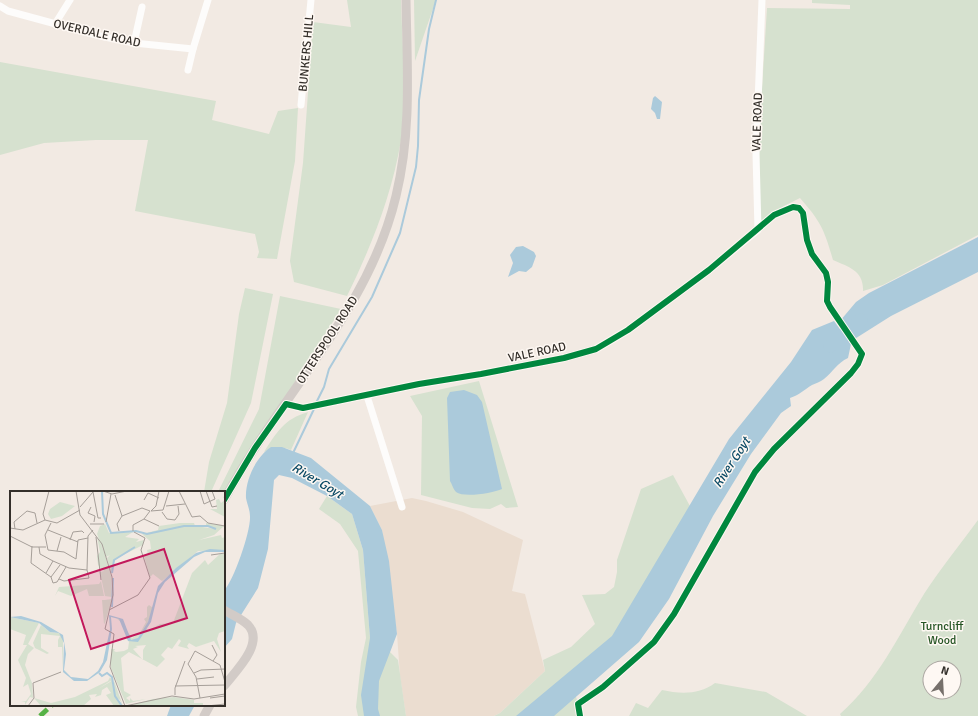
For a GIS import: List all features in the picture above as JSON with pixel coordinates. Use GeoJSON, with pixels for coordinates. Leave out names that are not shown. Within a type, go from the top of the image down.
{"type":"FeatureCollection","features":[{"type":"Feature","properties":{"kind":"main road","name":"OTTERSPOOL ROAD"},"geometry":{"type":"LineString","coordinates":[[225,498],[255,448],[347,313],[384,236],[396,196],[404,154],[408,106],[406,0]]}},
{"type":"Feature","properties":{"kind":"main road"},"geometry":{"type":"LineString","coordinates":[[225,611],[248,624],[254,634],[254,644],[225,685]]}},
{"type":"Feature","properties":{"kind":"main road"},"geometry":{"type":"LineString","coordinates":[[204,716],[209,706]]}},
{"type":"Feature","properties":{"kind":"street"},"geometry":{"type":"LineString","coordinates":[[54,24],[70,0]]}},
{"type":"Feature","properties":{"kind":"street"},"geometry":{"type":"LineString","coordinates":[[188,70],[208,0]]}},
{"type":"Feature","properties":{"kind":"street","name":"BUNKERS HILL"},"geometry":{"type":"LineString","coordinates":[[301,105],[311,0]]}},
{"type":"Feature","properties":{"kind":"street","name":"VALE ROAD"},"geometry":{"type":"LineString","coordinates":[[286,404],[303,408],[419,384],[482,374],[564,358],[596,349],[628,330],[709,270],[758,230],[756,154],[762,0]]}},
{"type":"Feature","properties":{"kind":"street","name":"OVERDALE ROAD"},"geometry":{"type":"LineString","coordinates":[[0,6],[8,10],[54,24],[100,36],[134,43],[193,49]]}},
{"type":"Feature","properties":{"kind":"street"},"geometry":{"type":"LineString","coordinates":[[134,43],[142,7]]}},
{"type":"Feature","properties":{"kind":"street"},"geometry":{"type":"LineString","coordinates":[[366,396],[402,507]]}},
{"type":"Feature","properties":{"kind":"shaded area"},"geometry":{"type":"Polygon","coordinates":[[[412,498],[463,512],[523,540],[512,591],[525,594],[545,671],[500,713],[494,716],[406,716],[400,676],[397,634],[382,530],[370,506],[412,498]]]}},
{"type":"Feature","properties":{"kind":"green space"},"geometry":{"type":"Polygon","coordinates":[[[347,0],[401,0],[404,106],[401,140],[386,201],[372,240],[347,296],[294,282],[290,261],[303,163],[313,22],[351,27],[347,0]]]}},
{"type":"Feature","properties":{"kind":"green space"},"geometry":{"type":"Polygon","coordinates":[[[414,0],[436,0],[415,61],[414,0]]]}},
{"type":"Feature","properties":{"kind":"green space"},"geometry":{"type":"Polygon","coordinates":[[[812,0],[978,0],[978,235],[883,285],[863,291],[863,284],[858,274],[850,268],[833,260],[821,226],[813,213],[800,198],[784,206],[764,222],[760,219],[759,136],[767,8],[850,9],[850,5],[812,3],[812,0]]]}},
{"type":"Feature","properties":{"kind":"green space"},"geometry":{"type":"Polygon","coordinates":[[[0,62],[216,101],[212,120],[269,134],[278,111],[298,108],[295,161],[277,259],[257,258],[259,252],[255,234],[135,211],[148,140],[96,140],[44,143],[0,155],[0,62]]]}},
{"type":"Feature","properties":{"kind":"green space"},"geometry":{"type":"Polygon","coordinates":[[[245,288],[273,294],[251,403],[211,491],[204,491],[209,462],[227,403],[239,314],[245,288]]]}},
{"type":"Feature","properties":{"kind":"green space"},"geometry":{"type":"Polygon","coordinates":[[[280,296],[341,309],[225,492],[225,491],[218,491],[259,409],[280,296]]]}},
{"type":"Feature","properties":{"kind":"green space"},"geometry":{"type":"Polygon","coordinates":[[[479,381],[518,507],[506,508],[501,504],[490,509],[472,508],[421,495],[422,416],[410,396],[479,381]]]}},
{"type":"Feature","properties":{"kind":"green space"},"geometry":{"type":"Polygon","coordinates":[[[308,412],[291,450],[278,447],[264,452],[277,432],[287,422],[308,412]]]}},
{"type":"Feature","properties":{"kind":"green space"},"geometry":{"type":"Polygon","coordinates":[[[673,475],[696,517],[676,559],[573,685],[581,716],[494,716],[500,713],[545,671],[543,660],[571,647],[595,624],[582,595],[605,594],[614,587],[617,572],[617,560],[641,489],[673,475]]]}},
{"type":"Feature","properties":{"kind":"green space"},"geometry":{"type":"Polygon","coordinates":[[[327,496],[352,514],[363,550],[370,638],[382,644],[398,660],[406,716],[358,716],[356,707],[361,662],[366,638],[358,551],[340,524],[319,509],[327,496]]]}},
{"type":"Feature","properties":{"kind":"green space","name":"Turncliff Wood"},"geometry":{"type":"Polygon","coordinates":[[[978,520],[978,716],[841,716],[840,714],[865,688],[876,673],[924,594],[978,520]]]}},
{"type":"Feature","properties":{"kind":"green space"},"geometry":{"type":"Polygon","coordinates":[[[715,683],[766,692],[807,716],[629,716],[636,703],[648,708],[662,690],[682,693],[696,692],[715,683]]]}},
{"type":"Feature","properties":{"kind":"water"},"geometry":{"type":"Polygon","coordinates":[[[655,96],[662,102],[660,119],[657,119],[655,113],[651,109],[653,98],[655,96]]]}},
{"type":"Feature","properties":{"kind":"water"},"geometry":{"type":"Polygon","coordinates":[[[978,237],[978,272],[891,316],[853,340],[840,321],[856,302],[869,293],[978,237]]]}},
{"type":"Feature","properties":{"kind":"water"},"geometry":{"type":"Polygon","coordinates":[[[523,246],[534,252],[536,256],[532,267],[526,272],[519,271],[508,277],[513,263],[510,255],[516,247],[523,246]]]}},
{"type":"Feature","properties":{"kind":"water"},"geometry":{"type":"Polygon","coordinates":[[[834,321],[851,344],[848,358],[841,362],[822,380],[790,398],[791,406],[781,413],[751,454],[713,516],[669,599],[639,642],[554,716],[516,716],[612,636],[729,439],[791,362],[812,330],[834,321]]]}},
{"type":"Feature","properties":{"kind":"water"},"geometry":{"type":"Polygon","coordinates":[[[464,390],[477,395],[482,402],[502,489],[498,491],[479,494],[460,494],[455,491],[450,481],[447,398],[450,392],[464,390]]]}},
{"type":"Feature","properties":{"kind":"water"},"geometry":{"type":"Polygon","coordinates":[[[271,447],[282,447],[311,458],[370,506],[382,530],[389,561],[397,634],[379,681],[378,709],[380,716],[364,716],[361,695],[370,638],[363,550],[352,514],[327,496],[292,478],[279,475],[274,480],[268,549],[258,588],[236,623],[232,639],[225,647],[225,590],[237,566],[250,523],[250,512],[246,498],[247,484],[256,463],[271,447]]]}},
{"type":"Feature","properties":{"kind":"water"},"geometry":{"type":"Polygon","coordinates":[[[171,706],[194,706],[189,716],[167,716],[171,706]]]}},
{"type":"Feature","properties":{"kind":"waterway"},"geometry":{"type":"LineString","coordinates":[[316,403],[324,387],[329,369],[372,297],[400,233],[416,167],[419,100],[429,29],[436,0]]}},
{"type":"Feature","properties":{"kind":"waterway","name":"River Goyt"},"geometry":{"type":"LineString","coordinates":[[830,346],[861,320]]}},
{"type":"Feature","properties":{"kind":"waterway"},"geometry":{"type":"LineString","coordinates":[[294,451],[314,409]]}},
{"type":"Feature","properties":{"kind":"marked path"},"geometry":{"type":"LineString","coordinates":[[40,716],[51,706]]}},
{"type":"Feature","properties":{"kind":"cycle path"},"geometry":{"type":"LineString","coordinates":[[225,498],[255,448],[286,404],[303,408],[419,384],[564,358],[596,349],[628,330],[709,270],[774,215],[793,207],[799,208],[803,213],[807,240],[812,254],[826,273],[828,282],[827,301],[862,354],[858,364],[851,373],[774,449],[755,472],[674,614],[654,642],[603,687],[578,704],[580,716]]}}]}
